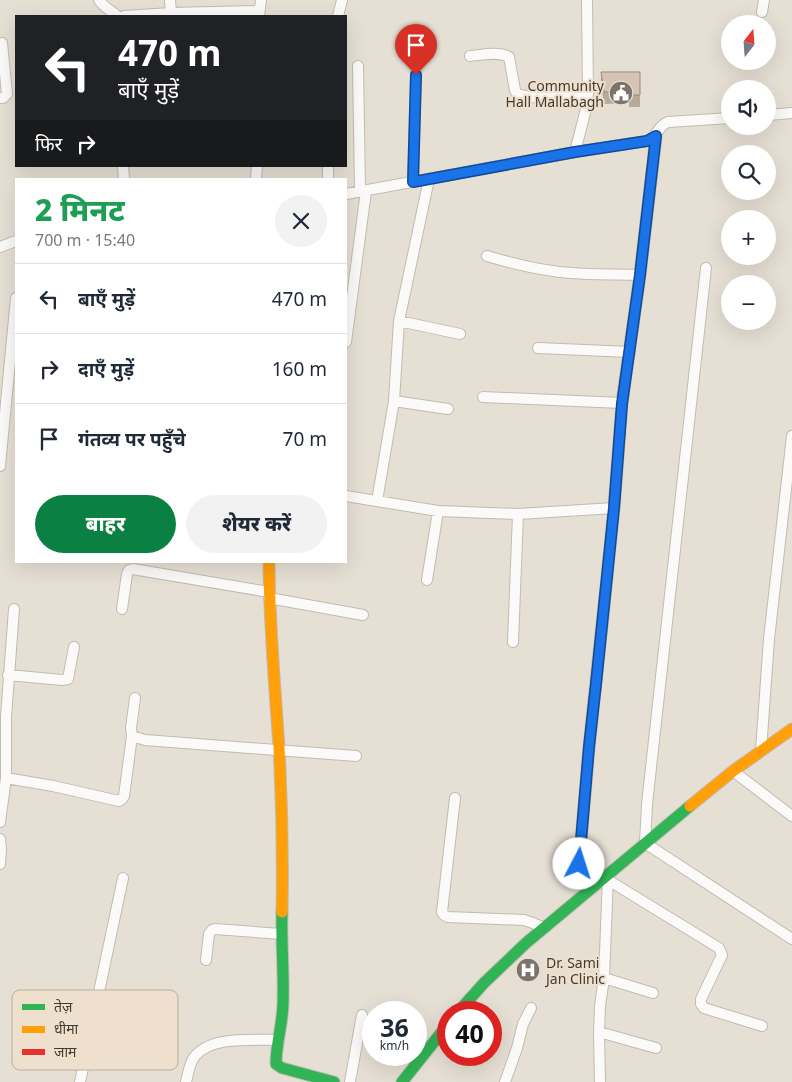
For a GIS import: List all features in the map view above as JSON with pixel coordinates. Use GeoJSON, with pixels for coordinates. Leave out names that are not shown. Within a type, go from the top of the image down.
{"type":"FeatureCollection","features":[{"type":"Feature","properties":{"kind":"street"},"geometry":{"type":"LineString","coordinates":[[99,0],[116,15]]}},
{"type":"Feature","properties":{"kind":"street"},"geometry":{"type":"LineString","coordinates":[[170,0],[170,13]]}},
{"type":"Feature","properties":{"kind":"street"},"geometry":{"type":"LineString","coordinates":[[139,15],[170,13],[259,14],[260,0]]}},
{"type":"Feature","properties":{"kind":"street"},"geometry":{"type":"LineString","coordinates":[[338,15],[342,0]]}},
{"type":"Feature","properties":{"kind":"street"},"geometry":{"type":"LineString","coordinates":[[575,152],[588,94],[587,0]]}},
{"type":"Feature","properties":{"kind":"street"},"geometry":{"type":"LineString","coordinates":[[762,12],[764,0]]}},
{"type":"Feature","properties":{"kind":"street"},"geometry":{"type":"LineString","coordinates":[[413,182],[417,39]]}},
{"type":"Feature","properties":{"kind":"street"},"geometry":{"type":"LineString","coordinates":[[0,98],[6,96],[7,90],[2,43]]}},
{"type":"Feature","properties":{"kind":"street"},"geometry":{"type":"LineString","coordinates":[[470,56],[497,54],[509,57],[517,94],[537,97],[588,94]]}},
{"type":"Feature","properties":{"kind":"street"},"geometry":{"type":"LineString","coordinates":[[347,333],[363,191],[358,66]]}},
{"type":"Feature","properties":{"kind":"street"},"geometry":{"type":"LineString","coordinates":[[776,114],[792,113]]}},
{"type":"Feature","properties":{"kind":"street"},"geometry":{"type":"LineString","coordinates":[[588,891],[583,881],[579,864],[589,747],[614,508],[622,404],[640,275],[656,136],[660,127],[668,122],[721,119]]}},
{"type":"Feature","properties":{"kind":"street"},"geometry":{"type":"LineString","coordinates":[[347,194],[575,152],[647,141],[656,136]]}},
{"type":"Feature","properties":{"kind":"street"},"geometry":{"type":"LineString","coordinates":[[377,501],[394,401],[399,321],[429,180]]}},
{"type":"Feature","properties":{"kind":"street"},"geometry":{"type":"LineString","coordinates":[[0,247],[15,241]]}},
{"type":"Feature","properties":{"kind":"street"},"geometry":{"type":"LineString","coordinates":[[487,256],[570,273],[640,275]]}},
{"type":"Feature","properties":{"kind":"street"},"geometry":{"type":"LineString","coordinates":[[645,844],[648,794],[706,268]]}},
{"type":"Feature","properties":{"kind":"street"},"geometry":{"type":"LineString","coordinates":[[0,466],[15,308]]}},
{"type":"Feature","properties":{"kind":"street"},"geometry":{"type":"LineString","coordinates":[[399,321],[460,334]]}},
{"type":"Feature","properties":{"kind":"street"},"geometry":{"type":"LineString","coordinates":[[538,348],[630,352]]}},
{"type":"Feature","properties":{"kind":"street"},"geometry":{"type":"LineString","coordinates":[[483,397],[622,404]]}},
{"type":"Feature","properties":{"kind":"street"},"geometry":{"type":"LineString","coordinates":[[394,401],[448,409]]}},
{"type":"Feature","properties":{"kind":"street"},"geometry":{"type":"LineString","coordinates":[[761,750],[769,639],[792,436]]}},
{"type":"Feature","properties":{"kind":"street"},"geometry":{"type":"LineString","coordinates":[[347,496],[438,511],[518,514],[614,508]]}},
{"type":"Feature","properties":{"kind":"street"},"geometry":{"type":"LineString","coordinates":[[427,580],[438,511]]}},
{"type":"Feature","properties":{"kind":"street"},"geometry":{"type":"LineString","coordinates":[[513,642],[518,514]]}},
{"type":"Feature","properties":{"kind":"street"},"geometry":{"type":"LineString","coordinates":[[269,563],[269,595],[279,750],[283,851],[281,934],[283,1001],[276,1064],[282,1068],[334,1082]]}},
{"type":"Feature","properties":{"kind":"street"},"geometry":{"type":"LineString","coordinates":[[122,609],[127,574],[129,570],[133,569],[363,615]]}},
{"type":"Feature","properties":{"kind":"street"},"geometry":{"type":"LineString","coordinates":[[0,822],[6,778],[6,717],[14,609]]}},
{"type":"Feature","properties":{"kind":"street"},"geometry":{"type":"LineString","coordinates":[[8,675],[62,680],[68,678],[74,646]]}},
{"type":"Feature","properties":{"kind":"street"},"geometry":{"type":"LineString","coordinates":[[6,778],[119,800],[122,799],[124,796],[132,736],[134,698]]}},
{"type":"Feature","properties":{"kind":"street"},"geometry":{"type":"LineString","coordinates":[[468,1001],[507,960],[588,891],[608,877],[733,772],[792,729]]}},
{"type":"Feature","properties":{"kind":"street"},"geometry":{"type":"LineString","coordinates":[[132,736],[144,740],[356,756]]}},
{"type":"Feature","properties":{"kind":"street"},"geometry":{"type":"LineString","coordinates":[[733,772],[792,816]]}},
{"type":"Feature","properties":{"kind":"street"},"geometry":{"type":"LineString","coordinates":[[455,798],[442,912],[444,915],[448,917],[524,920],[544,928]]}},
{"type":"Feature","properties":{"kind":"street"},"geometry":{"type":"LineString","coordinates":[[0,839],[0,864]]}},
{"type":"Feature","properties":{"kind":"street"},"geometry":{"type":"LineString","coordinates":[[645,844],[792,939]]}},
{"type":"Feature","properties":{"kind":"street"},"geometry":{"type":"LineString","coordinates":[[600,1082],[600,1006],[604,978],[608,877]]}},
{"type":"Feature","properties":{"kind":"street"},"geometry":{"type":"LineString","coordinates":[[608,877],[719,948],[722,955],[701,999],[701,1004],[704,1008],[762,1026]]}},
{"type":"Feature","properties":{"kind":"street"},"geometry":{"type":"LineString","coordinates":[[99,990],[123,878]]}},
{"type":"Feature","properties":{"kind":"street"},"geometry":{"type":"LineString","coordinates":[[206,960],[209,934],[215,928],[281,934]]}},
{"type":"Feature","properties":{"kind":"street"},"geometry":{"type":"LineString","coordinates":[[604,978],[653,993]]}},
{"type":"Feature","properties":{"kind":"street"},"geometry":{"type":"LineString","coordinates":[[505,1082],[523,1024],[531,1008]]}},
{"type":"Feature","properties":{"kind":"street"},"geometry":{"type":"LineString","coordinates":[[350,1082],[362,1015]]}},
{"type":"Feature","properties":{"kind":"street"},"geometry":{"type":"LineString","coordinates":[[599,1032],[656,1048]]}},
{"type":"Feature","properties":{"kind":"street"},"geometry":{"type":"LineString","coordinates":[[402,1082],[437,1039]]}},
{"type":"Feature","properties":{"kind":"street"},"geometry":{"type":"LineString","coordinates":[[186,1082],[189,1066],[194,1058],[202,1050],[213,1045],[236,1040],[279,1040]]}},
{"type":"Feature","properties":{"kind":"building"},"geometry":{"type":"Polygon","coordinates":[[[601,72],[640,72],[640,95],[629,95],[629,91],[604,92],[601,72]]]}},
{"type":"Feature","properties":{"kind":"traffic: fast"},"geometry":{"type":"LineString","coordinates":[[588,891],[583,881],[579,864],[604,606]]}},
{"type":"Feature","properties":{"kind":"traffic: fast"},"geometry":{"type":"LineString","coordinates":[[468,1001],[526,943],[690,806]]}},
{"type":"Feature","properties":{"kind":"traffic: fast"},"geometry":{"type":"LineString","coordinates":[[282,912],[283,1010],[276,1064],[282,1068],[334,1082]]}},
{"type":"Feature","properties":{"kind":"traffic: fast"},"geometry":{"type":"LineString","coordinates":[[402,1082],[437,1038]]}},
{"type":"Feature","properties":{"kind":"traffic: slow"},"geometry":{"type":"LineString","coordinates":[[633,325],[656,136]]}},
{"type":"Feature","properties":{"kind":"traffic: slow"},"geometry":{"type":"LineString","coordinates":[[269,563],[271,631],[281,789],[282,912]]}},
{"type":"Feature","properties":{"kind":"traffic: slow"},"geometry":{"type":"LineString","coordinates":[[690,806],[733,771],[792,729]]}},
{"type":"Feature","properties":{"kind":"traffic: jam"},"geometry":{"type":"LineString","coordinates":[[604,606],[622,403],[633,325]]}},
{"type":"Feature","properties":{"kind":"place","name":"Community Hall Mallabagh"},"geometry":{"type":"Point","coordinates":[621,93]}},
{"type":"Feature","properties":{"kind":"place","name":"Dr. Sami Jan Clinic"},"geometry":{"type":"Point","coordinates":[528,970]}},
{"type":"Feature","properties":{"kind":"route"},"geometry":{"type":"LineString","coordinates":[[416,75],[413,182],[575,152],[647,141],[656,136],[640,275],[622,404],[614,508],[579,864]]}}]}
